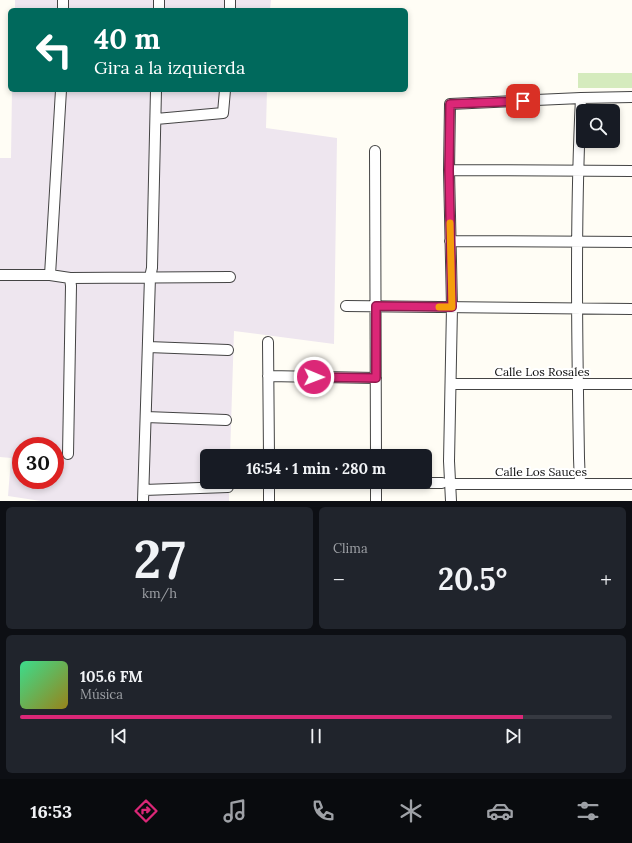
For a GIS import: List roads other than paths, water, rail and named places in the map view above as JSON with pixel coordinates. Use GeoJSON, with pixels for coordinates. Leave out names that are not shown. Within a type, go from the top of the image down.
{"type":"FeatureCollection","features":[{"type":"Feature","properties":{"kind":"street"},"geometry":{"type":"LineString","coordinates":[[50,275],[61,92]]}},
{"type":"Feature","properties":{"kind":"street"},"geometry":{"type":"LineString","coordinates":[[143,501],[150,276],[152,268],[156,92]]}},
{"type":"Feature","properties":{"kind":"street"},"geometry":{"type":"LineString","coordinates":[[156,119],[223,113],[225,92]]}},
{"type":"Feature","properties":{"kind":"street"},"geometry":{"type":"LineString","coordinates":[[451,501],[446,483],[449,461],[452,384],[449,170],[450,104],[632,97]]}},
{"type":"Feature","properties":{"kind":"street"},"geometry":{"type":"LineString","coordinates":[[580,484],[577,309],[577,171],[581,98]]}},
{"type":"Feature","properties":{"kind":"street"},"geometry":{"type":"LineString","coordinates":[[375,151],[376,449]]}},
{"type":"Feature","properties":{"kind":"street"},"geometry":{"type":"LineString","coordinates":[[449,170],[632,171]]}},
{"type":"Feature","properties":{"kind":"street"},"geometry":{"type":"LineString","coordinates":[[450,241],[632,242]]}},
{"type":"Feature","properties":{"kind":"street"},"geometry":{"type":"LineString","coordinates":[[0,275],[50,275],[70,278],[150,276],[230,277]]}},
{"type":"Feature","properties":{"kind":"street"},"geometry":{"type":"LineString","coordinates":[[68,454],[70,278]]}},
{"type":"Feature","properties":{"kind":"street"},"geometry":{"type":"LineString","coordinates":[[346,306],[632,310]]}},
{"type":"Feature","properties":{"kind":"street"},"geometry":{"type":"LineString","coordinates":[[268,342],[269,449]]}},
{"type":"Feature","properties":{"kind":"street"},"geometry":{"type":"LineString","coordinates":[[148,347],[228,350]]}},
{"type":"Feature","properties":{"kind":"street"},"geometry":{"type":"LineString","coordinates":[[268,376],[376,378]]}},
{"type":"Feature","properties":{"kind":"street","name":"Calle Los Rosales"},"geometry":{"type":"LineString","coordinates":[[452,384],[632,384]]}},
{"type":"Feature","properties":{"kind":"street"},"geometry":{"type":"LineString","coordinates":[[146,418],[226,420]]}},
{"type":"Feature","properties":{"kind":"street","name":"Calle Los Sauces"},"geometry":{"type":"LineString","coordinates":[[432,483],[632,484]]}},
{"type":"Feature","properties":{"kind":"street"},"geometry":{"type":"LineString","coordinates":[[144,490],[200,488]]}},
{"type":"Feature","properties":{"kind":"street"},"geometry":{"type":"LineString","coordinates":[[269,489],[269,501]]}},
{"type":"Feature","properties":{"kind":"street"},"geometry":{"type":"LineString","coordinates":[[376,489],[376,501]]}}]}
